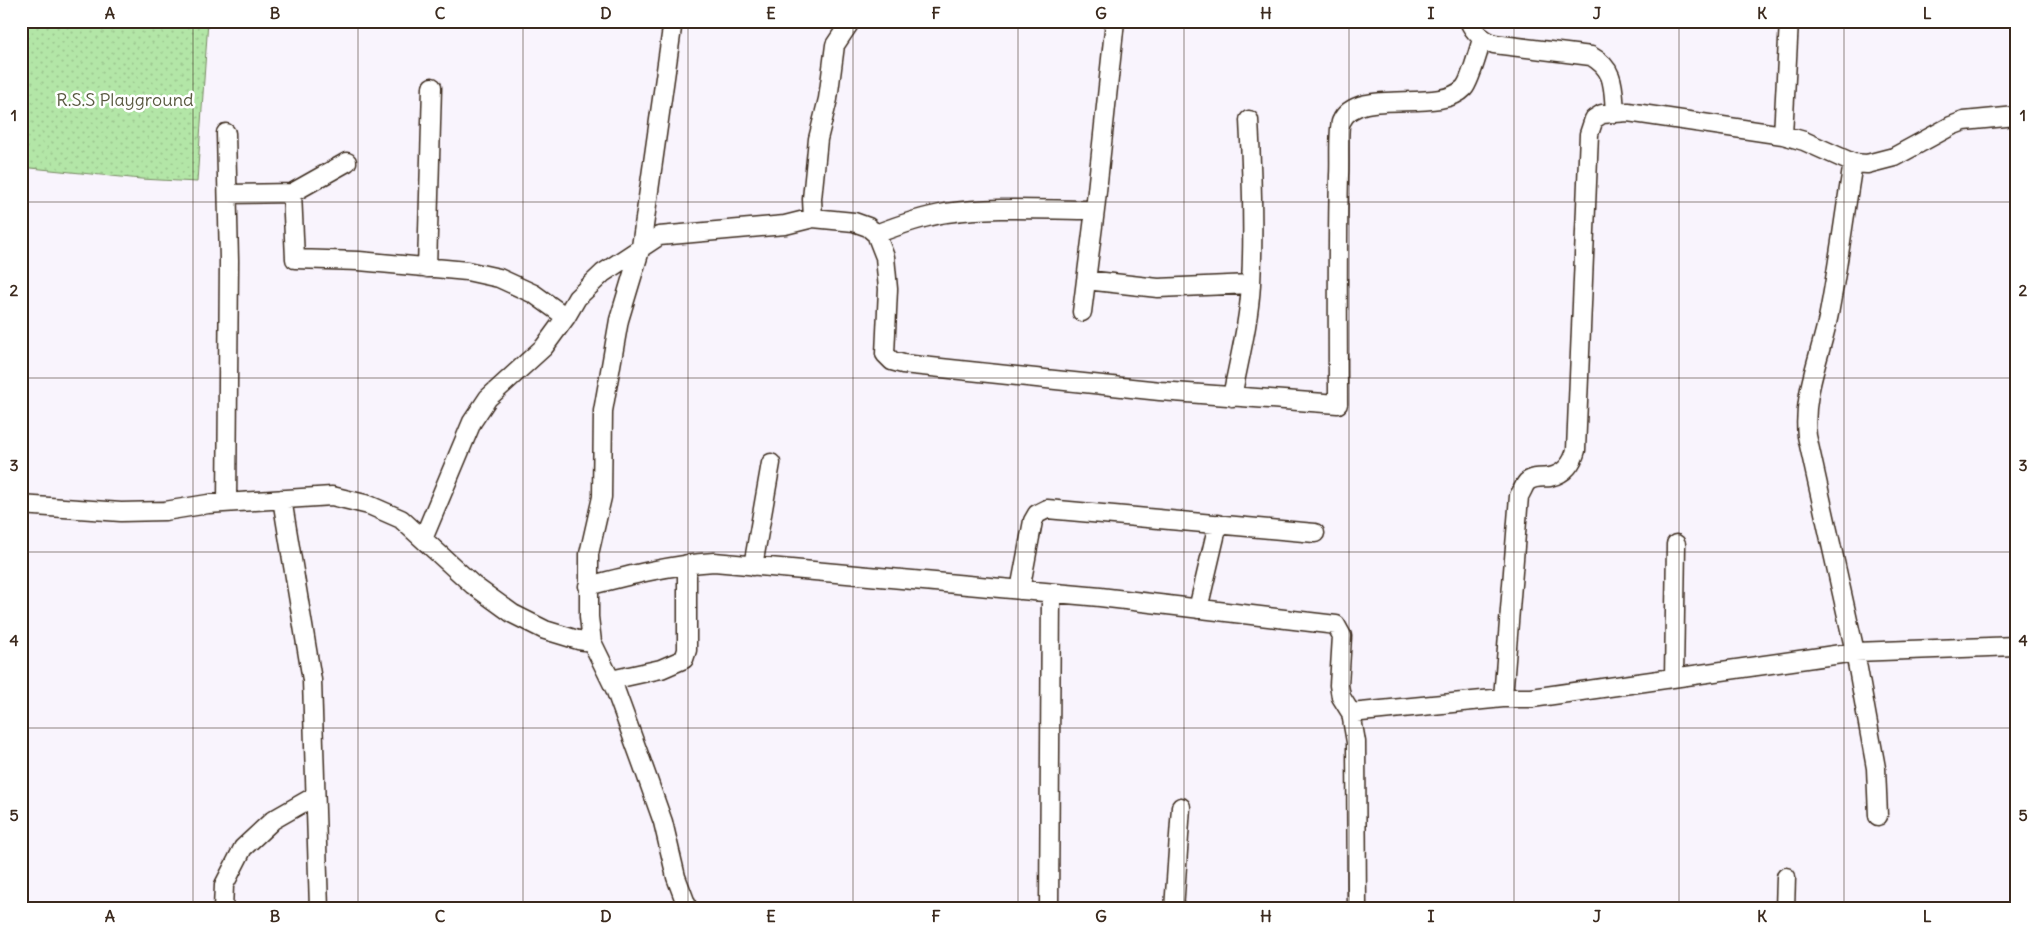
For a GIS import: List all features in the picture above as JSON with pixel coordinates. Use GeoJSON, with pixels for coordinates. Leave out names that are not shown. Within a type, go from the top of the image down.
{"type":"FeatureCollection","features":[{"type":"Feature","properties":{"kind":"street"},"geometry":{"type":"LineString","coordinates":[[673,21],[641,247],[618,320],[603,411],[602,497],[589,554],[588,586],[592,642],[611,680],[663,822],[676,877],[688,909]]}},
{"type":"Feature","properties":{"kind":"street"},"geometry":{"type":"LineString","coordinates":[[813,218],[812,199],[818,139],[828,100],[835,45],[852,21]]}},
{"type":"Feature","properties":{"kind":"street"},"geometry":{"type":"LineString","coordinates":[[1082,312],[1116,21]]}},
{"type":"Feature","properties":{"kind":"street"},"geometry":{"type":"LineString","coordinates":[[1469,21],[1472,28],[1482,39],[1494,44],[1591,56],[1600,61],[1607,69],[1613,82],[1615,112]]}},
{"type":"Feature","properties":{"kind":"street"},"geometry":{"type":"LineString","coordinates":[[1783,135],[1789,21]]}},
{"type":"Feature","properties":{"kind":"street"},"geometry":{"type":"LineString","coordinates":[[423,539],[472,422],[488,398],[544,347],[577,298],[603,273],[659,236],[785,225],[813,218],[854,222],[868,227],[876,234],[885,257],[888,289],[885,354],[892,361],[941,368],[1232,397],[1338,404],[1338,211],[1341,122],[1352,108],[1369,103],[1432,100],[1456,94],[1466,87],[1482,39]]}},
{"type":"Feature","properties":{"kind":"street"},"geometry":{"type":"LineString","coordinates":[[427,268],[432,87]]}},
{"type":"Feature","properties":{"kind":"street"},"geometry":{"type":"LineString","coordinates":[[1503,698],[1520,496],[1527,482],[1538,477],[1552,476],[1563,471],[1573,462],[1576,450],[1589,134],[1594,119],[1602,114],[1628,112],[1783,135],[1804,141],[1853,163],[1868,164],[1894,157],[1964,121],[2016,116]]}},
{"type":"Feature","properties":{"kind":"street"},"geometry":{"type":"LineString","coordinates":[[1232,397],[1251,284],[1253,192],[1249,120]]}},
{"type":"Feature","properties":{"kind":"street"},"geometry":{"type":"LineString","coordinates":[[226,133],[229,261],[227,503]]}},
{"type":"Feature","properties":{"kind":"street"},"geometry":{"type":"LineString","coordinates":[[228,194],[292,193],[347,162]]}},
{"type":"Feature","properties":{"kind":"street"},"geometry":{"type":"LineString","coordinates":[[1853,163],[1830,309],[1805,417],[1807,436],[1855,652],[1876,768],[1878,816]]}},
{"type":"Feature","properties":{"kind":"street"},"geometry":{"type":"LineString","coordinates":[[292,193],[295,260],[359,261],[467,271],[499,278],[534,294],[566,316]]}},
{"type":"Feature","properties":{"kind":"street"},"geometry":{"type":"LineString","coordinates":[[876,234],[902,224],[946,213],[992,210],[1095,210]]}},
{"type":"Feature","properties":{"kind":"street"},"geometry":{"type":"LineString","coordinates":[[1086,280],[1158,288],[1251,284]]}},
{"type":"Feature","properties":{"kind":"street"},"geometry":{"type":"LineString","coordinates":[[752,566],[770,463]]}},
{"type":"Feature","properties":{"kind":"street"},"geometry":{"type":"LineString","coordinates":[[21,505],[121,512],[332,496],[369,505],[400,519],[473,585],[513,614],[545,630],[578,640],[592,642]]}},
{"type":"Feature","properties":{"kind":"street"},"geometry":{"type":"LineString","coordinates":[[282,499],[312,680],[319,909]]}},
{"type":"Feature","properties":{"kind":"street"},"geometry":{"type":"LineString","coordinates":[[1020,590],[1033,521],[1041,511],[1047,509],[1315,533]]}},
{"type":"Feature","properties":{"kind":"street"},"geometry":{"type":"LineString","coordinates":[[1198,609],[1218,524]]}},
{"type":"Feature","properties":{"kind":"street"},"geometry":{"type":"LineString","coordinates":[[1674,678],[1676,544]]}},
{"type":"Feature","properties":{"kind":"street"},"geometry":{"type":"LineString","coordinates":[[588,586],[640,572],[686,564],[714,562],[1051,593],[1336,626],[1342,636],[1339,685],[1341,697],[1351,713],[1356,742],[1357,909]]}},
{"type":"Feature","properties":{"kind":"street"},"geometry":{"type":"LineString","coordinates":[[611,680],[661,669],[684,659],[687,650],[686,564]]}},
{"type":"Feature","properties":{"kind":"street"},"geometry":{"type":"LineString","coordinates":[[1049,909],[1051,593]]}},
{"type":"Feature","properties":{"kind":"street"},"geometry":{"type":"LineString","coordinates":[[1351,713],[1503,698],[1532,698],[1855,652],[2016,646]]}},
{"type":"Feature","properties":{"kind":"street"},"geometry":{"type":"LineString","coordinates":[[223,909],[224,885],[243,848],[273,820],[315,796]]}},
{"type":"Feature","properties":{"kind":"street"},"geometry":{"type":"LineString","coordinates":[[1174,909],[1181,807]]}},
{"type":"Feature","properties":{"kind":"street"},"geometry":{"type":"LineString","coordinates":[[1785,909],[1786,877]]}},
{"type":"Feature","properties":{"kind":"green space","name":"R.S.S Playground"},"geometry":{"type":"Polygon","coordinates":[[[21,21],[208,21],[197,182],[141,179],[21,167],[21,21]]]}}]}
